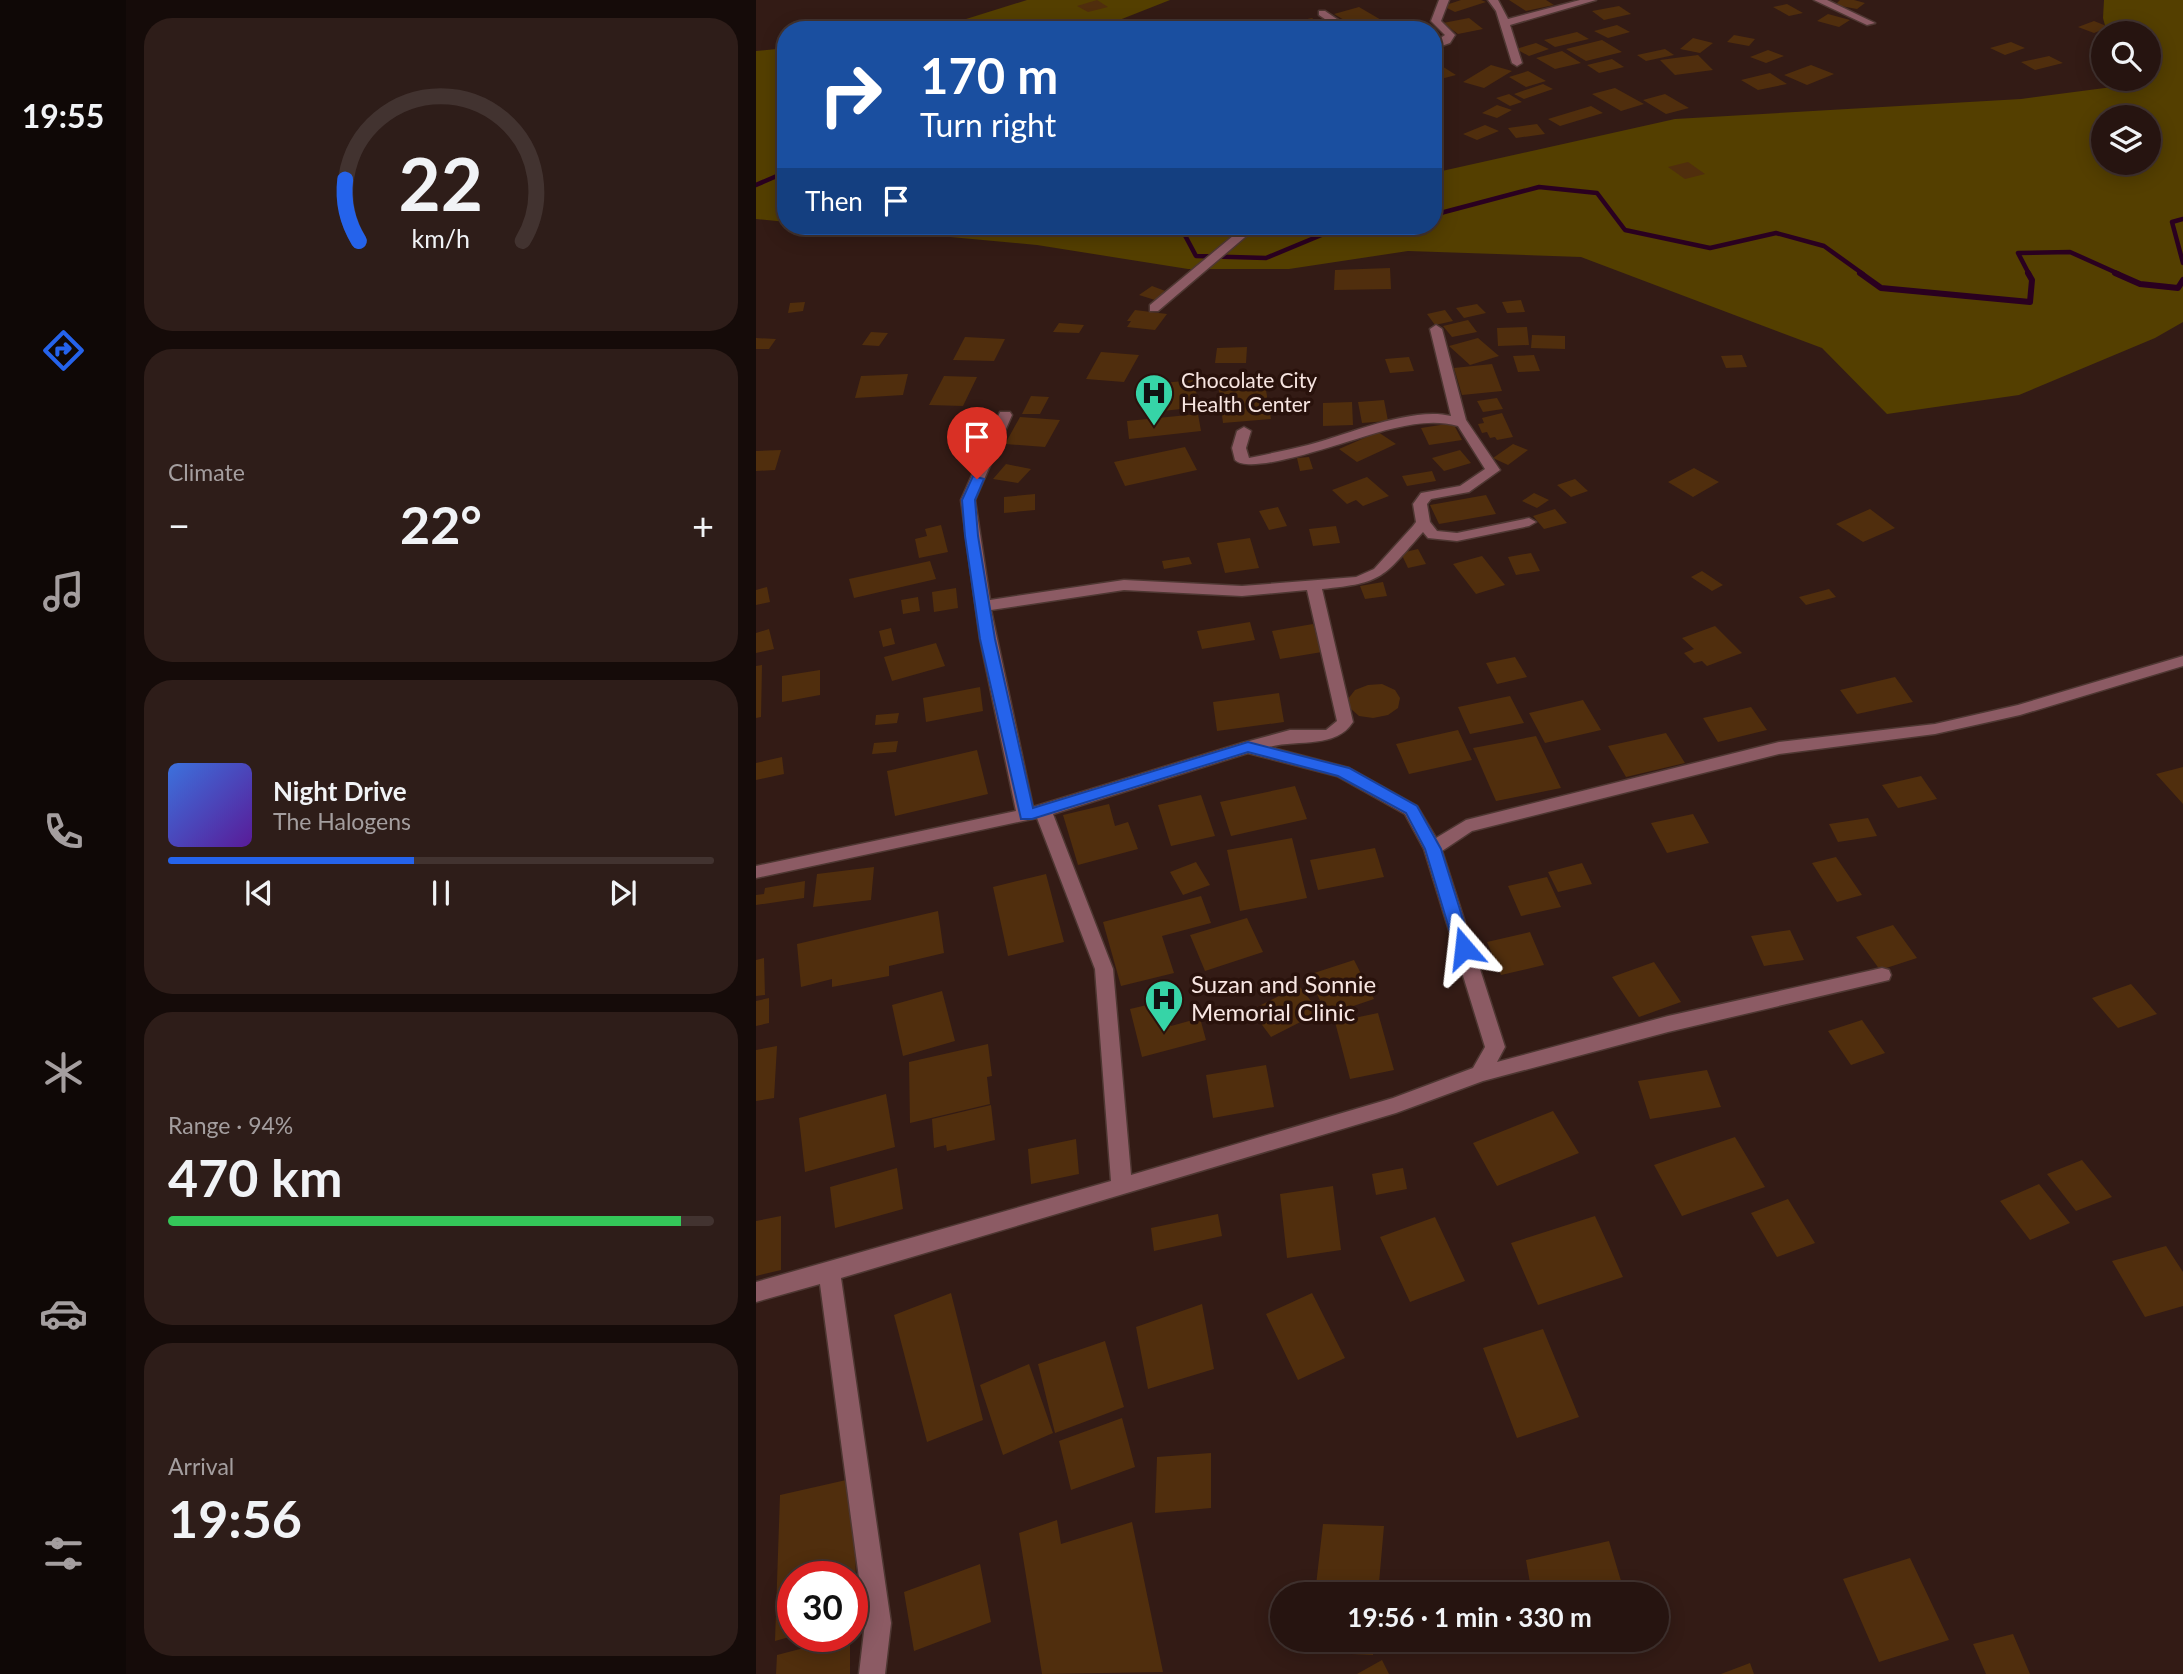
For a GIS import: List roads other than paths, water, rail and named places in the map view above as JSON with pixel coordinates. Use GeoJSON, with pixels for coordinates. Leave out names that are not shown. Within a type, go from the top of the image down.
{"type":"FeatureCollection","features":[{"type":"Feature","properties":{"kind":"street"},"geometry":{"type":"LineString","coordinates":[[1436,21],[1444,0]]}},
{"type":"Feature","properties":{"kind":"street"},"geometry":{"type":"LineString","coordinates":[[1493,0],[1505,23],[1517,63]]}},
{"type":"Feature","properties":{"kind":"street"},"geometry":{"type":"LineString","coordinates":[[1505,23],[1591,0]]}},
{"type":"Feature","properties":{"kind":"street"},"geometry":{"type":"LineString","coordinates":[[1819,0],[1870,23]]}},
{"type":"Feature","properties":{"kind":"street"},"geometry":{"type":"LineString","coordinates":[[1322,13],[1334,21]]}},
{"type":"Feature","properties":{"kind":"street"},"geometry":{"type":"LineString","coordinates":[[1442,27],[1450,34],[1447,41],[1442,43]]}},
{"type":"Feature","properties":{"kind":"street"},"geometry":{"type":"LineString","coordinates":[[1154,308],[1242,235]]}},
{"type":"Feature","properties":{"kind":"street"},"geometry":{"type":"LineString","coordinates":[[1436,329],[1460,420],[1493,470],[1464,489],[1426,496],[1420,504],[1423,522],[1433,535],[1457,537],[1529,522]]}},
{"type":"Feature","properties":{"kind":"street"},"geometry":{"type":"LineString","coordinates":[[1005,415],[968,500],[988,639],[1035,813],[1104,969],[1122,1187]]}},
{"type":"Feature","properties":{"kind":"street"},"geometry":{"type":"LineString","coordinates":[[1244,431],[1239,454],[1242,460],[1248,462],[1310,449],[1391,424],[1440,417],[1460,420]]}},
{"type":"Feature","properties":{"kind":"street"},"geometry":{"type":"LineString","coordinates":[[984,606],[1124,585],[1200,590],[1314,587],[1359,581],[1379,572],[1423,522]]}},
{"type":"Feature","properties":{"kind":"street"},"geometry":{"type":"LineString","coordinates":[[756,872],[1035,813],[1248,747],[1290,736],[1327,735],[1339,731],[1345,722],[1314,587]]}},
{"type":"Feature","properties":{"kind":"street"},"geometry":{"type":"LineString","coordinates":[[1433,849],[1466,826],[1779,747],[1947,727],[2020,710],[2183,661]]}},
{"type":"Feature","properties":{"kind":"street"},"geometry":{"type":"LineString","coordinates":[[1248,747],[1343,772],[1411,810],[1433,849],[1495,1048],[1480,1074]]}},
{"type":"Feature","properties":{"kind":"street"},"geometry":{"type":"LineString","coordinates":[[756,1292],[1396,1105],[1480,1074],[1668,1024],[1882,975]]}},
{"type":"Feature","properties":{"kind":"street"},"geometry":{"type":"LineString","coordinates":[[829,1272],[878,1623],[872,1674]]}},
{"type":"Feature","properties":{"kind":"waterway"},"geometry":{"type":"LineString","coordinates":[[756,185],[777,176]]}},
{"type":"Feature","properties":{"kind":"waterway"},"geometry":{"type":"LineString","coordinates":[[1442,213],[1539,187],[1597,193],[1625,230],[1710,248],[1776,233],[1824,246],[1863,274]]}},
{"type":"Feature","properties":{"kind":"waterway"},"geometry":{"type":"LineString","coordinates":[[2183,219],[2172,222],[2183,263]]}},
{"type":"Feature","properties":{"kind":"waterway"},"geometry":{"type":"LineString","coordinates":[[1185,235],[1196,256],[1266,258],[1321,235]]}},
{"type":"Feature","properties":{"kind":"waterway"},"geometry":{"type":"LineString","coordinates":[[2029,274],[2018,253],[2070,252],[2119,274]]}},
{"type":"Feature","properties":{"kind":"waterway"},"geometry":{"type":"LineString","coordinates":[[1860,273],[1881,288],[2030,302],[2032,280],[2028,273]]}},
{"type":"Feature","properties":{"kind":"waterway"},"geometry":{"type":"LineString","coordinates":[[2115,273],[2140,284],[2178,288],[2183,280]]}},
{"type":"Feature","properties":{"kind":"place","name":"Chocolate City Health Center"},"geometry":{"type":"Point","coordinates":[1154,427]}},
{"type":"Feature","properties":{"kind":"place","name":"Suzan and Sonnie Memorial Clinic"},"geometry":{"type":"Point","coordinates":[1164,1033]}}]}
